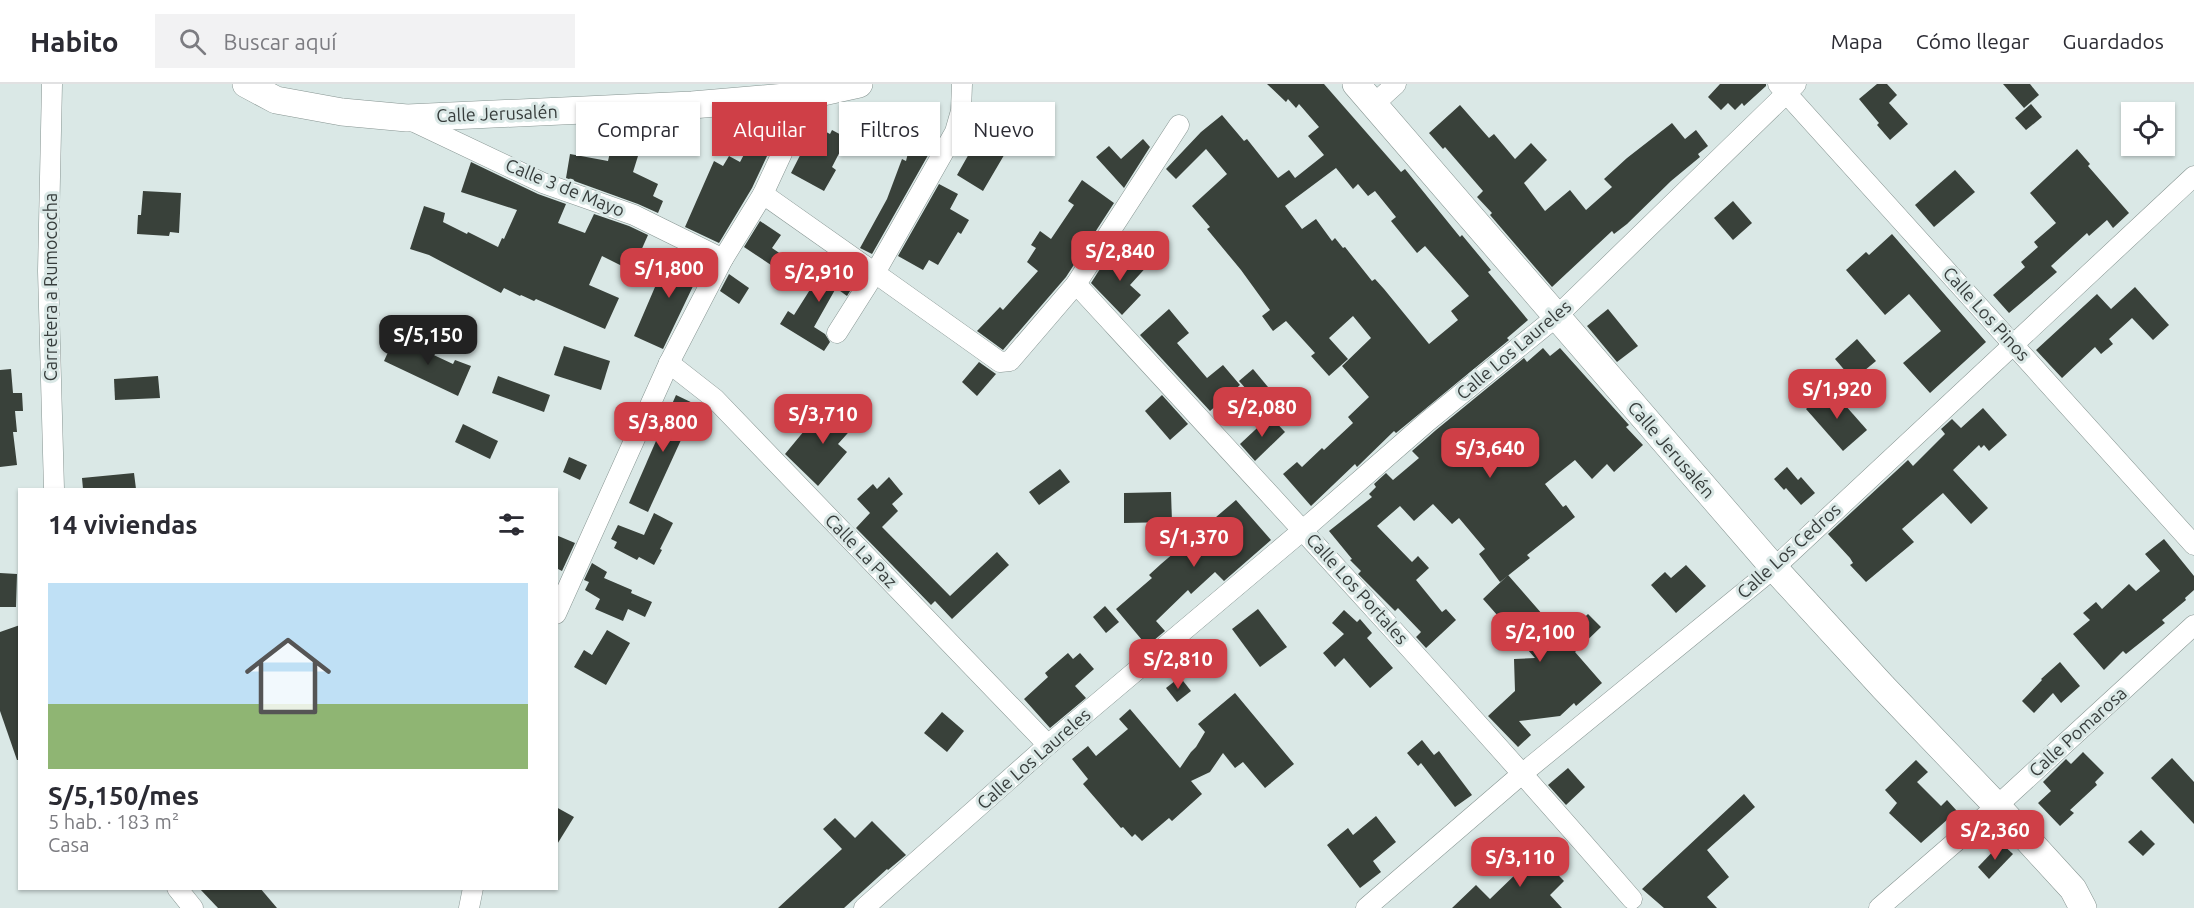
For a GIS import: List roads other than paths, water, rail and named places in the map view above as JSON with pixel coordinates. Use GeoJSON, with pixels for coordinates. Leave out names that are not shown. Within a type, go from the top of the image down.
{"type":"FeatureCollection","features":[{"type":"Feature","properties":{"kind":"street","name":"Carretera a Rumococha"},"geometry":{"type":"LineString","coordinates":[[52,84],[48,271],[54,488]]}},
{"type":"Feature","properties":{"kind":"street","name":"Calle Jerusalén"},"geometry":{"type":"LineString","coordinates":[[246,84],[276,100],[342,112],[407,118],[692,105],[809,95],[859,84]]}},
{"type":"Feature","properties":{"kind":"street"},"geometry":{"type":"LineString","coordinates":[[837,333],[875,273],[955,132],[961,111],[962,84]]}},
{"type":"Feature","properties":{"kind":"street","name":"Calle Jerusalén"},"geometry":{"type":"LineString","coordinates":[[1356,84],[1774,568],[2073,889],[2083,908]]}},
{"type":"Feature","properties":{"kind":"street"},"geometry":{"type":"LineString","coordinates":[[1374,104],[1396,84]]}},
{"type":"Feature","properties":{"kind":"street","name":"Calle Los Laureles"},"geometry":{"type":"LineString","coordinates":[[864,908],[1048,745],[1303,530],[1428,421],[1556,317],[1786,87]]}},
{"type":"Feature","properties":{"kind":"street","name":"Calle Los Pinos"},"geometry":{"type":"LineString","coordinates":[[1786,87],[2194,545]]}},
{"type":"Feature","properties":{"kind":"street"},"geometry":{"type":"LineString","coordinates":[[558,610],[669,363],[723,260],[763,194],[809,95]]}},
{"type":"Feature","properties":{"kind":"street","name":"Calle 3 de Mayo"},"geometry":{"type":"LineString","coordinates":[[407,118],[543,183],[634,215],[723,260]]}},
{"type":"Feature","properties":{"kind":"street"},"geometry":{"type":"LineString","coordinates":[[763,194],[1000,362],[1005,363],[1010,361],[1076,284],[1179,125]]}},
{"type":"Feature","properties":{"kind":"street","name":"Calle Los Cedros"},"geometry":{"type":"LineString","coordinates":[[1366,908],[1523,773],[1774,568],[2012,343],[2194,176]]}},
{"type":"Feature","properties":{"kind":"street","name":"Calle Los Portales"},"geometry":{"type":"LineString","coordinates":[[1076,284],[1523,773],[1632,899]]}},
{"type":"Feature","properties":{"kind":"street","name":"Calle La Paz"},"geometry":{"type":"LineString","coordinates":[[669,363],[715,399],[1048,745]]}},
{"type":"Feature","properties":{"kind":"street","name":"Calle Pomarosa"},"geometry":{"type":"LineString","coordinates":[[1879,908],[1997,806],[2194,625]]}},
{"type":"Feature","properties":{"kind":"street"},"geometry":{"type":"LineString","coordinates":[[179,890],[193,908]]}},
{"type":"Feature","properties":{"kind":"street"},"geometry":{"type":"LineString","coordinates":[[469,908],[473,890]]}}]}
